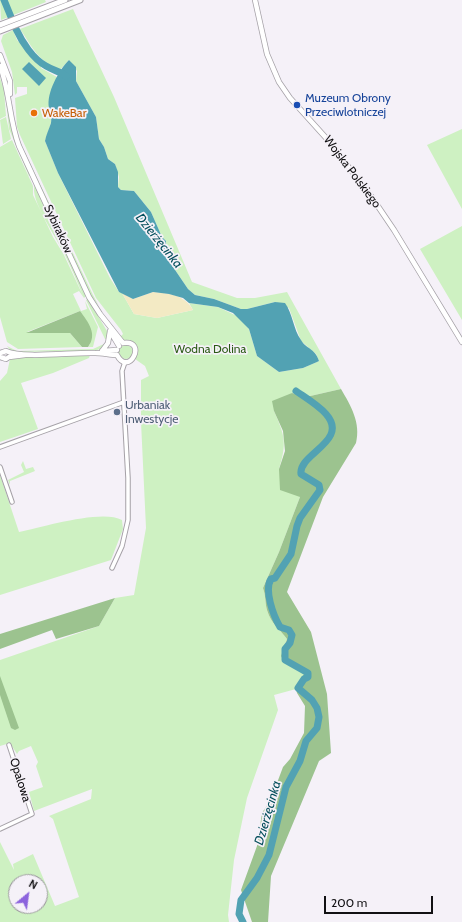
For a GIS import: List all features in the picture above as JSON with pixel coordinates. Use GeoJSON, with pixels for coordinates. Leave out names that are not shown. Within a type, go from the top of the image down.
{"type":"FeatureCollection","features":[{"type":"Feature","properties":{"kind":"main road"},"geometry":{"type":"LineString","coordinates":[[0,25],[65,0]]}},
{"type":"Feature","properties":{"kind":"main road"},"geometry":{"type":"LineString","coordinates":[[0,31],[80,0]]}},
{"type":"Feature","properties":{"kind":"street","name":"Wojska Polskiego"},"geometry":{"type":"LineString","coordinates":[[255,0],[267,54],[279,82],[290,98],[350,168],[371,196],[394,230],[462,342]]}},
{"type":"Feature","properties":{"kind":"street","name":"Sybiraków"},"geometry":{"type":"LineString","coordinates":[[0,54],[10,81],[10,107]]}},
{"type":"Feature","properties":{"kind":"street","name":"Sybiraków"},"geometry":{"type":"LineString","coordinates":[[0,66],[6,86],[13,127],[19,146],[86,289],[119,348]]}},
{"type":"Feature","properties":{"kind":"street"},"geometry":{"type":"LineString","coordinates":[[100,314],[119,348],[121,360],[125,362]]}},
{"type":"Feature","properties":{"kind":"street"},"geometry":{"type":"LineString","coordinates":[[102,351],[108,343],[110,331]]}},
{"type":"Feature","properties":{"kind":"street"},"geometry":{"type":"LineString","coordinates":[[1,355],[5,358],[9,355],[97,352],[132,344],[136,352],[132,360],[125,362]]}},
{"type":"Feature","properties":{"kind":"street"},"geometry":{"type":"LineString","coordinates":[[97,352],[119,348]]}},
{"type":"Feature","properties":{"kind":"street"},"geometry":{"type":"LineString","coordinates":[[112,568],[122,546],[128,520],[128,478],[122,371],[125,362]]}},
{"type":"Feature","properties":{"kind":"street"},"geometry":{"type":"LineString","coordinates":[[0,447],[124,402]]}},
{"type":"Feature","properties":{"kind":"street"},"geometry":{"type":"LineString","coordinates":[[0,467],[12,502]]}},
{"type":"Feature","properties":{"kind":"street","name":"Opalowa"},"geometry":{"type":"LineString","coordinates":[[0,829],[32,814],[9,745]]}},
{"type":"Feature","properties":{"kind":"green space"},"geometry":{"type":"Polygon","coordinates":[[[0,0],[45,0],[46,2],[1,20],[0,0]]]}},
{"type":"Feature","properties":{"kind":"green space"},"geometry":{"type":"Polygon","coordinates":[[[73,9],[114,97],[192,282],[237,298],[255,298],[287,292],[341,389],[306,397],[292,393],[274,411],[281,427],[284,440],[279,469],[300,497],[279,552],[263,588],[269,615],[273,623],[287,639],[283,650],[295,669],[305,672],[305,674],[296,689],[274,695],[278,710],[247,798],[234,860],[228,915],[229,922],[0,922],[0,842],[14,870],[13,864],[33,854],[41,874],[8,874],[8,914],[48,914],[48,889],[55,906],[79,897],[53,819],[49,816],[91,799],[92,789],[34,811],[29,792],[43,787],[36,766],[38,762],[31,746],[19,751],[17,754],[10,743],[0,746],[0,660],[99,626],[115,598],[134,595],[146,528],[141,422],[141,380],[149,376],[145,366],[135,359],[137,351],[120,337],[123,334],[121,330],[96,298],[20,135],[17,127],[15,98],[27,94],[27,87],[17,87],[17,93],[15,95],[12,72],[1,41],[3,35],[13,30],[17,40],[41,65],[41,68],[57,77],[51,93],[49,108],[51,112],[51,123],[45,141],[58,173],[110,278],[119,292],[122,293],[134,314],[157,318],[193,310],[189,303],[218,307],[239,317],[249,329],[257,356],[279,372],[303,368],[319,361],[316,354],[301,341],[289,308],[275,302],[247,309],[241,309],[214,299],[195,295],[188,289],[165,253],[166,241],[162,237],[151,212],[134,191],[121,190],[118,187],[119,177],[115,164],[108,159],[104,147],[99,139],[96,117],[76,81],[77,71],[69,60],[60,70],[52,66],[41,58],[32,48],[20,29],[73,9]]]}},
{"type":"Feature","properties":{"kind":"green space"},"geometry":{"type":"Polygon","coordinates":[[[0,70],[7,94],[11,128],[30,175],[29,176],[9,129],[5,90],[0,70]]]}},
{"type":"Feature","properties":{"kind":"green space"},"geometry":{"type":"Polygon","coordinates":[[[0,78],[4,90],[6,116],[0,119],[0,78]]]}},
{"type":"Feature","properties":{"kind":"green space"},"geometry":{"type":"Polygon","coordinates":[[[6,117],[11,139],[0,146],[3,144],[0,120],[6,117]]]}},
{"type":"Feature","properties":{"kind":"green space"},"geometry":{"type":"Polygon","coordinates":[[[462,129],[462,209],[427,145],[462,129]]]}},
{"type":"Feature","properties":{"kind":"green space"},"geometry":{"type":"Polygon","coordinates":[[[17,136],[93,295],[99,306],[90,294],[17,136]]]}},
{"type":"Feature","properties":{"kind":"green space"},"geometry":{"type":"Polygon","coordinates":[[[12,140],[33,186],[33,195],[84,298],[79,291],[73,294],[81,311],[87,309],[85,301],[98,327],[93,347],[88,347],[90,344],[80,311],[27,332],[70,333],[82,347],[18,349],[7,342],[0,317],[0,147],[12,140]]]}},
{"type":"Feature","properties":{"kind":"green space"},"geometry":{"type":"Polygon","coordinates":[[[35,185],[86,296],[84,298],[73,271],[40,209],[34,191],[35,185]]]}},
{"type":"Feature","properties":{"kind":"green space"},"geometry":{"type":"Polygon","coordinates":[[[462,226],[462,320],[420,249],[462,226]]]}},
{"type":"Feature","properties":{"kind":"green space"},"geometry":{"type":"Polygon","coordinates":[[[88,299],[107,331],[108,340],[105,339],[86,300],[88,299]]]}},
{"type":"Feature","properties":{"kind":"green space"},"geometry":{"type":"Polygon","coordinates":[[[80,311],[91,328],[92,337],[88,347],[82,347],[70,333],[26,333],[80,311]]]}},
{"type":"Feature","properties":{"kind":"green space"},"geometry":{"type":"Polygon","coordinates":[[[106,343],[104,347],[95,351],[12,352],[7,346],[17,351],[93,349],[106,343]]]}},
{"type":"Feature","properties":{"kind":"green space"},"geometry":{"type":"Polygon","coordinates":[[[126,345],[131,347],[133,352],[131,357],[126,359],[121,357],[119,352],[121,347],[126,345]]]}},
{"type":"Feature","properties":{"kind":"green space"},"geometry":{"type":"Polygon","coordinates":[[[90,355],[89,358],[53,373],[21,383],[38,429],[0,442],[0,381],[7,373],[10,359],[28,356],[90,355]]]}},
{"type":"Feature","properties":{"kind":"green space"},"geometry":{"type":"Polygon","coordinates":[[[341,389],[351,408],[356,422],[356,443],[323,497],[287,592],[311,632],[327,694],[331,753],[319,761],[271,876],[268,922],[252,922],[241,890],[257,846],[262,813],[271,799],[283,767],[290,759],[304,733],[305,706],[296,689],[305,672],[288,665],[281,656],[287,639],[273,623],[269,615],[263,588],[279,552],[300,497],[280,490],[279,469],[285,451],[283,431],[274,411],[272,401],[292,393],[306,397],[341,389]]]}},
{"type":"Feature","properties":{"kind":"green space"},"geometry":{"type":"Polygon","coordinates":[[[23,461],[26,469],[33,467],[35,471],[10,481],[10,485],[8,480],[24,472],[21,465],[23,461]]]}},
{"type":"Feature","properties":{"kind":"green space"},"geometry":{"type":"Polygon","coordinates":[[[0,475],[19,532],[87,518],[113,517],[122,520],[123,529],[111,560],[0,595],[0,475]]]}},
{"type":"Feature","properties":{"kind":"green space"},"geometry":{"type":"Polygon","coordinates":[[[115,598],[99,626],[56,639],[52,630],[0,649],[0,634],[115,598]]]}},
{"type":"Feature","properties":{"kind":"green space"},"geometry":{"type":"Polygon","coordinates":[[[0,676],[19,728],[15,730],[11,728],[0,695],[0,676]]]}},
{"type":"Feature","properties":{"kind":"sand"},"geometry":{"type":"Polygon","coordinates":[[[153,292],[171,294],[181,298],[190,305],[193,310],[157,318],[134,314],[122,293],[133,299],[153,292]]]}},
{"type":"Feature","properties":{"kind":"water","name":"Wodna Dolina"},"geometry":{"type":"Polygon","coordinates":[[[69,60],[76,67],[76,81],[96,117],[99,139],[104,147],[108,159],[115,164],[118,172],[118,187],[121,190],[134,191],[151,212],[162,237],[166,241],[165,253],[188,289],[195,295],[214,299],[241,309],[247,309],[275,302],[285,303],[290,312],[298,336],[305,345],[313,351],[319,361],[303,368],[279,372],[257,356],[249,329],[233,313],[218,307],[189,303],[183,298],[169,294],[153,292],[133,299],[119,292],[58,173],[45,141],[51,123],[49,96],[51,89],[57,76],[69,60]]]}},
{"type":"Feature","properties":{"kind":"water"},"geometry":{"type":"Polygon","coordinates":[[[29,62],[46,78],[39,86],[22,69],[29,62]]]}},
{"type":"Feature","properties":{"kind":"waterway","name":"Dzierżęcinka"},"geometry":{"type":"LineString","coordinates":[[4,0],[11,17]]}},
{"type":"Feature","properties":{"kind":"waterway","name":"Dzierżęcinka"},"geometry":{"type":"LineString","coordinates":[[16,29],[32,55],[41,63],[66,76]]}},
{"type":"Feature","properties":{"kind":"waterway","name":"Dzierżęcinka"},"geometry":{"type":"LineString","coordinates":[[243,922],[239,914],[241,900],[257,878],[269,855],[286,787],[300,761],[306,741],[317,728],[319,717],[317,708],[312,700],[298,688],[304,679],[308,677],[308,673],[285,660],[285,649],[290,643],[292,635],[289,630],[280,627],[277,622],[270,603],[268,589],[271,579],[275,578],[291,554],[300,518],[320,490],[319,485],[301,474],[302,467],[307,460],[328,440],[332,432],[332,424],[326,414],[296,391]]}},
{"type":"Feature","properties":{"kind":"place","name":"Muzeum Obrony Przeciwlotniczej"},"geometry":{"type":"Point","coordinates":[297,105]}},
{"type":"Feature","properties":{"kind":"place","name":"WakeBar"},"geometry":{"type":"Point","coordinates":[34,113]}},
{"type":"Feature","properties":{"kind":"place","name":"Urbaniak Inwestycje"},"geometry":{"type":"Point","coordinates":[117,412]}}]}
